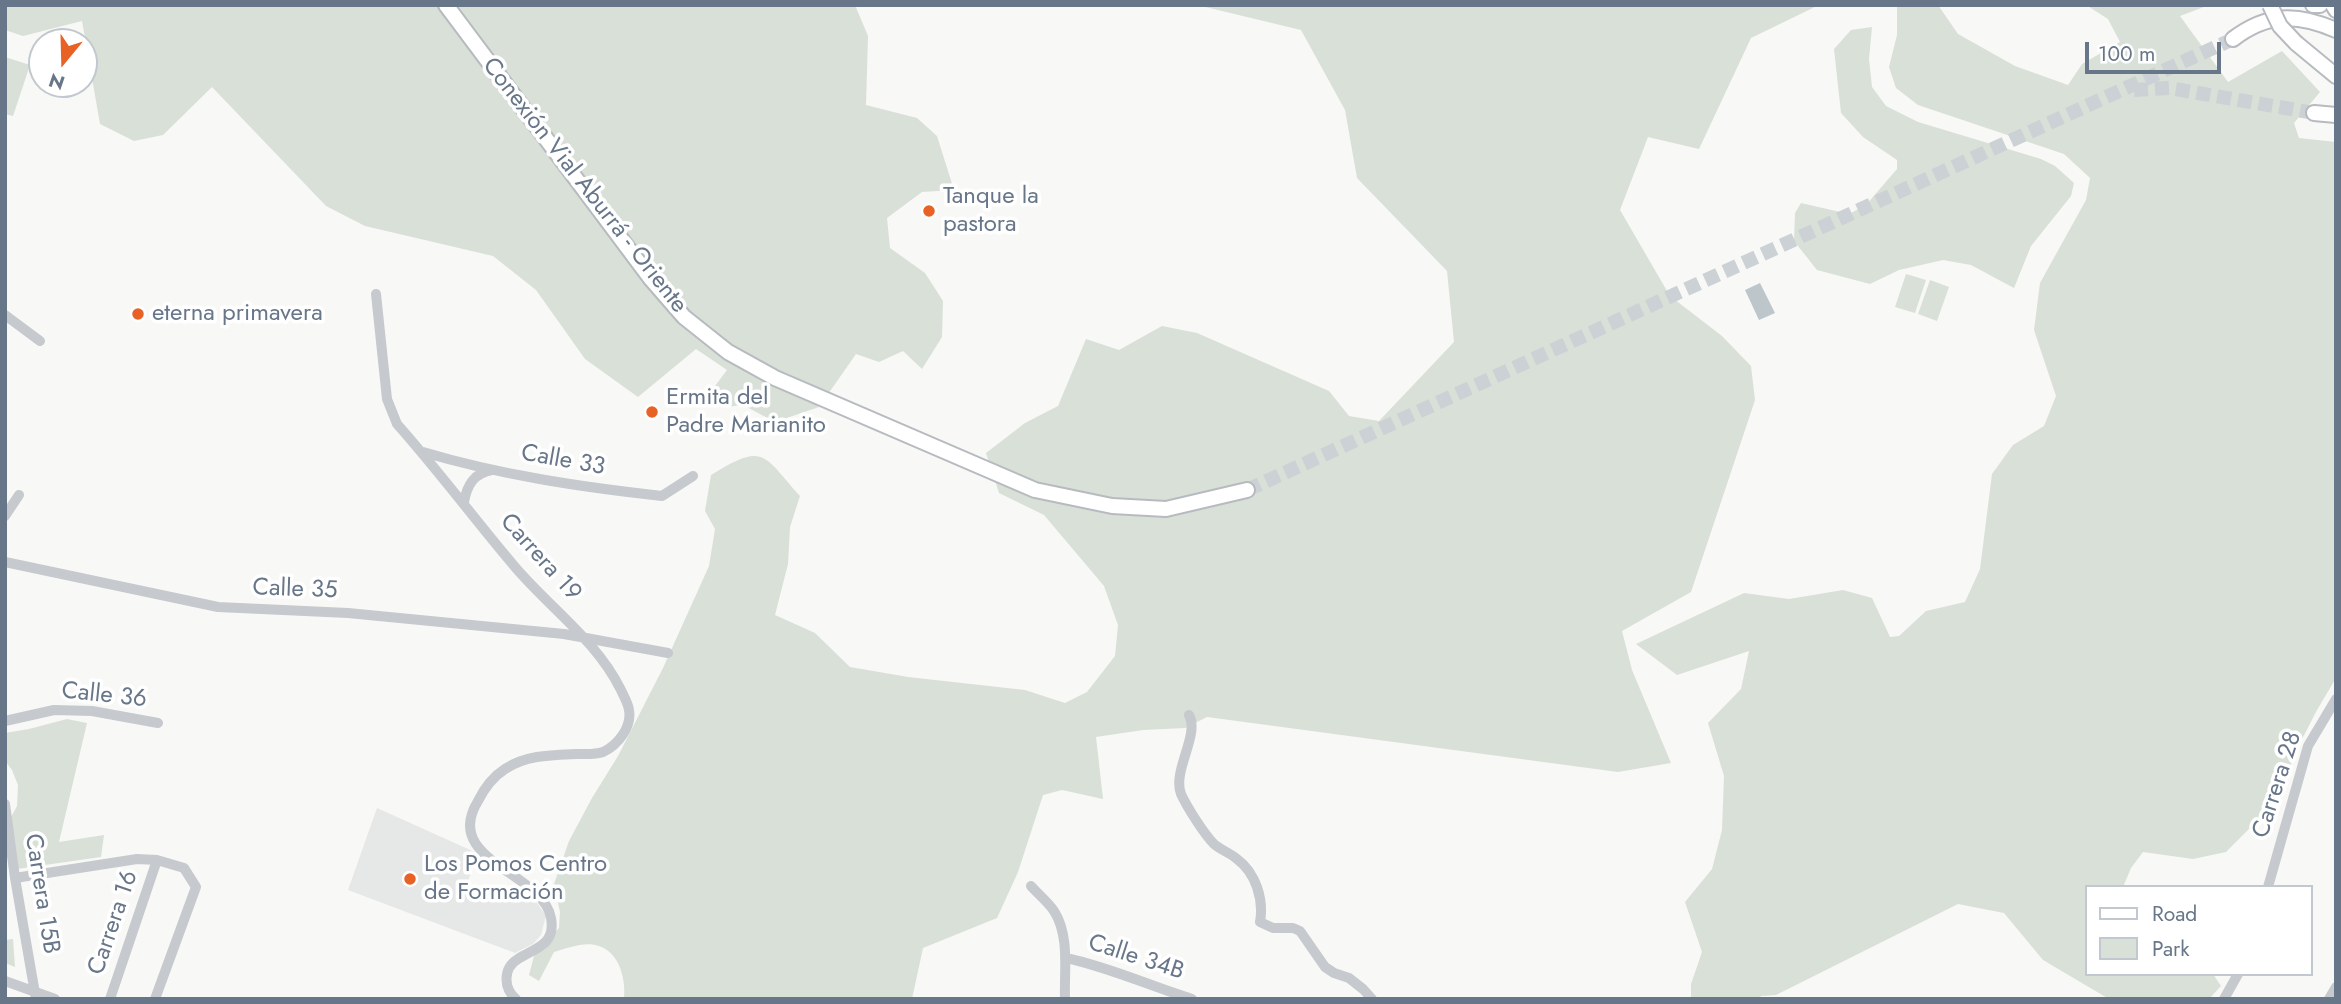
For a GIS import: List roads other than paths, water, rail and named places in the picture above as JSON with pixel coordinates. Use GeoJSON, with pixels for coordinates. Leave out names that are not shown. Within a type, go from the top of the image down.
{"type":"FeatureCollection","features":[{"type":"Feature","properties":{"kind":"main road","name":"Conexión Vial Aburrá - Oriente"},"geometry":{"type":"LineString","coordinates":[[446,5],[651,279],[684,317],[728,352],[775,378],[1035,489],[1112,506],[1166,509],[1247,490]]}},
{"type":"Feature","properties":{"kind":"main road"},"geometry":{"type":"LineString","coordinates":[[2270,5],[2280,26],[2295,43],[2336,76]]}},
{"type":"Feature","properties":{"kind":"main road"},"geometry":{"type":"LineString","coordinates":[[2278,5],[2233,39],[2272,27],[2287,26],[2302,27],[2336,40]]}},
{"type":"Feature","properties":{"kind":"main road"},"geometry":{"type":"LineString","coordinates":[[2313,5],[2320,5]]}},
{"type":"Feature","properties":{"kind":"main road"},"geometry":{"type":"LineString","coordinates":[[2249,27],[2268,20],[2300,18],[2336,30]]}},
{"type":"Feature","properties":{"kind":"main road"},"geometry":{"type":"LineString","coordinates":[[2314,113],[2336,115]]}},
{"type":"Feature","properties":{"kind":"street","name":"Carrera 19"},"geometry":{"type":"LineString","coordinates":[[376,294],[387,399],[397,424],[516,568],[605,661],[629,708],[626,730],[601,753],[546,755],[503,769],[485,789],[470,818],[471,830],[480,851],[527,887],[551,915],[552,925],[546,942],[538,950],[517,959],[506,976],[506,986],[516,999]]}},
{"type":"Feature","properties":{"kind":"street"},"geometry":{"type":"LineString","coordinates":[[5,315],[40,341]]}},
{"type":"Feature","properties":{"kind":"street","name":"Calle 33"},"geometry":{"type":"LineString","coordinates":[[422,452],[495,470],[593,488],[662,496],[693,475]]}},
{"type":"Feature","properties":{"kind":"street"},"geometry":{"type":"LineString","coordinates":[[464,502],[472,480],[480,473],[495,470]]}},
{"type":"Feature","properties":{"kind":"street"},"geometry":{"type":"LineString","coordinates":[[5,516],[19,495]]}},
{"type":"Feature","properties":{"kind":"street","name":"Calle 35"},"geometry":{"type":"LineString","coordinates":[[5,562],[218,607],[348,613],[564,634],[668,653]]}},
{"type":"Feature","properties":{"kind":"street","name":"Carrera 28"},"geometry":{"type":"LineString","coordinates":[[2269,885],[2308,746],[2336,699]]}},
{"type":"Feature","properties":{"kind":"street","name":"Calle 36"},"geometry":{"type":"LineString","coordinates":[[5,721],[54,710],[92,711],[158,723]]}},
{"type":"Feature","properties":{"kind":"street"},"geometry":{"type":"LineString","coordinates":[[1189,715],[1192,728],[1182,766],[1180,792],[1213,843],[1239,860],[1249,874],[1259,892],[1262,909],[1260,922],[1273,928],[1293,928],[1300,931],[1325,967],[1334,974],[1349,978],[1372,999]]}},
{"type":"Feature","properties":{"kind":"street","name":"Carrera 15B"},"geometry":{"type":"LineString","coordinates":[[5,804],[35,995]]}},
{"type":"Feature","properties":{"kind":"street"},"geometry":{"type":"LineString","coordinates":[[15,878],[103,863],[157,860],[184,869],[196,887],[155,999]]}},
{"type":"Feature","properties":{"kind":"street","name":"Carrera 16"},"geometry":{"type":"LineString","coordinates":[[110,999],[157,860]]}},
{"type":"Feature","properties":{"kind":"street"},"geometry":{"type":"LineString","coordinates":[[1031,886],[1054,911],[1061,932],[1066,958],[1065,999]]}},
{"type":"Feature","properties":{"kind":"street","name":"Calle 34B"},"geometry":{"type":"LineString","coordinates":[[1066,958],[1122,973],[1156,988],[1192,999]]}},
{"type":"Feature","properties":{"kind":"street"},"geometry":{"type":"LineString","coordinates":[[2224,999],[2237,976]]}},
{"type":"Feature","properties":{"kind":"street"},"geometry":{"type":"LineString","coordinates":[[5,981],[35,995],[55,999]]}},
{"type":"Feature","properties":{"kind":"street"},"geometry":{"type":"LineString","coordinates":[[2329,999],[2336,987]]}},
{"type":"Feature","properties":{"kind":"tunnel"},"geometry":{"type":"LineString","coordinates":[[1247,490],[2233,39]]}},
{"type":"Feature","properties":{"kind":"tunnel"},"geometry":{"type":"LineString","coordinates":[[2134,90],[2169,88],[2314,113]]}},
{"type":"Feature","properties":{"kind":"place","name":"Tanque la pastora"},"geometry":{"type":"Point","coordinates":[929,211]}},
{"type":"Feature","properties":{"kind":"place","name":"eterna primavera"},"geometry":{"type":"Point","coordinates":[138,314]}},
{"type":"Feature","properties":{"kind":"place","name":"Ermita del Padre Marianito"},"geometry":{"type":"Point","coordinates":[652,412]}},
{"type":"Feature","properties":{"kind":"place","name":"Los Pomos Centro de Formación"},"geometry":{"type":"Point","coordinates":[410,879]}}]}
